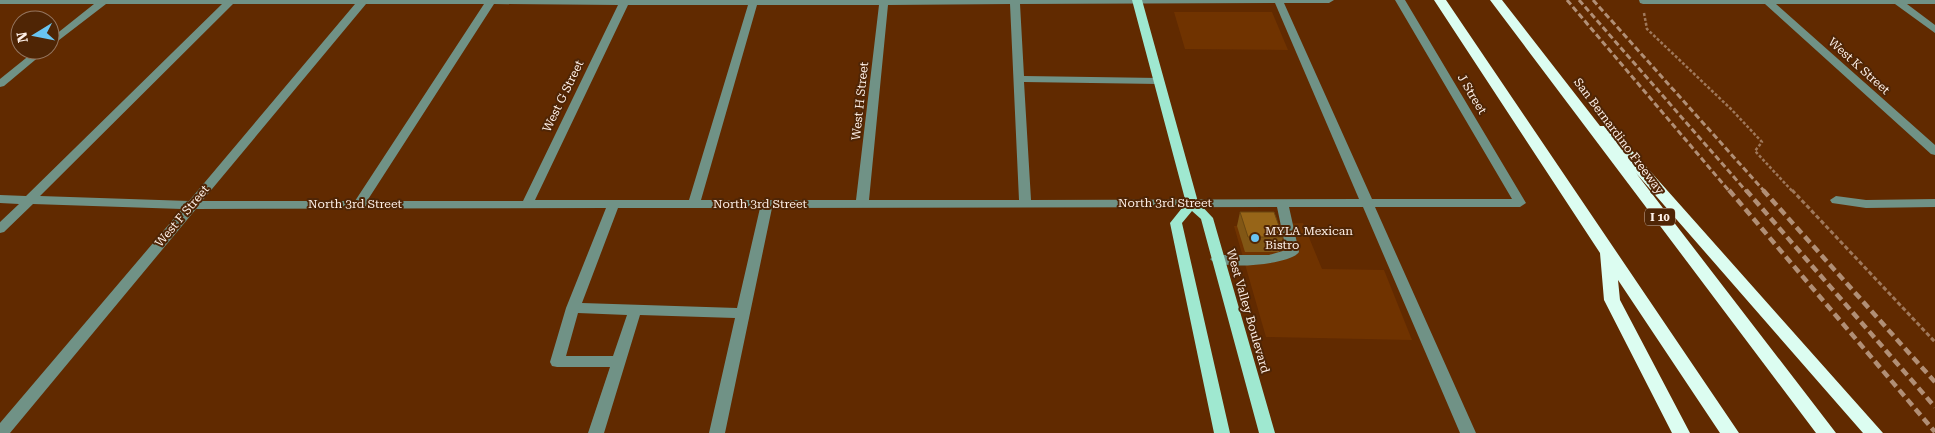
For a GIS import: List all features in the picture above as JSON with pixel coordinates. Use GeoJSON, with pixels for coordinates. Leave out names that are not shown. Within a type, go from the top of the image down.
{"type":"FeatureCollection","features":[{"type":"Feature","properties":{"kind":"highway"},"geometry":{"type":"LineString","coordinates":[[1440,0],[1606,252],[1730,433]]}},
{"type":"Feature","properties":{"kind":"highway","name":"San Bernardino Freeway"},"geometry":{"type":"LineString","coordinates":[[1496,0],[1827,433]]}},
{"type":"Feature","properties":{"kind":"highway"},"geometry":{"type":"LineString","coordinates":[[1532,48],[1874,433]]}},
{"type":"Feature","properties":{"kind":"highway"},"geometry":{"type":"LineString","coordinates":[[1606,252],[1612,300],[1681,433]]}},
{"type":"Feature","properties":{"kind":"main road","name":"West Valley Boulevard"},"geometry":{"type":"LineString","coordinates":[[1138,1],[1192,202],[1207,218],[1267,433]]}},
{"type":"Feature","properties":{"kind":"main road"},"geometry":{"type":"LineString","coordinates":[[1192,202],[1176,223],[1222,433]]}},
{"type":"Feature","properties":{"kind":"street"},"geometry":{"type":"LineString","coordinates":[[1278,0],[1468,433]]}},
{"type":"Feature","properties":{"kind":"street"},"geometry":{"type":"LineString","coordinates":[[0,1],[1329,0]]}},
{"type":"Feature","properties":{"kind":"street","name":"J Street"},"geometry":{"type":"LineString","coordinates":[[1400,0],[1520,203]]}},
{"type":"Feature","properties":{"kind":"street"},"geometry":{"type":"LineString","coordinates":[[1896,0],[1935,30]]}},
{"type":"Feature","properties":{"kind":"street"},"geometry":{"type":"LineString","coordinates":[[1643,1],[1935,0]]}},
{"type":"Feature","properties":{"kind":"street"},"geometry":{"type":"LineString","coordinates":[[60,36],[103,1]]}},
{"type":"Feature","properties":{"kind":"street"},"geometry":{"type":"LineString","coordinates":[[0,229],[231,1]]}},
{"type":"Feature","properties":{"kind":"street","name":"West F Street"},"geometry":{"type":"LineString","coordinates":[[1,433],[363,1]]}},
{"type":"Feature","properties":{"kind":"street"},"geometry":{"type":"LineString","coordinates":[[359,204],[491,1]]}},
{"type":"Feature","properties":{"kind":"street","name":"West G Street"},"geometry":{"type":"LineString","coordinates":[[527,204],[624,1]]}},
{"type":"Feature","properties":{"kind":"street"},"geometry":{"type":"LineString","coordinates":[[694,204],[754,1]]}},
{"type":"Feature","properties":{"kind":"street","name":"West H Street"},"geometry":{"type":"LineString","coordinates":[[862,204],[884,1]]}},
{"type":"Feature","properties":{"kind":"street"},"geometry":{"type":"LineString","coordinates":[[1015,1],[1021,79],[1025,204]]}},
{"type":"Feature","properties":{"kind":"street","name":"West K Street"},"geometry":{"type":"LineString","coordinates":[[1767,1],[1935,151]]}},
{"type":"Feature","properties":{"kind":"street"},"geometry":{"type":"LineString","coordinates":[[3,80],[29,60]]}},
{"type":"Feature","properties":{"kind":"street"},"geometry":{"type":"LineString","coordinates":[[1021,79],[1159,81]]}},
{"type":"Feature","properties":{"kind":"street","name":"North 3rd Street"},"geometry":{"type":"LineString","coordinates":[[0,199],[192,205],[1520,203]]}},
{"type":"Feature","properties":{"kind":"street"},"geometry":{"type":"LineString","coordinates":[[1836,200],[1866,204],[1935,203]]}},
{"type":"Feature","properties":{"kind":"street"},"geometry":{"type":"LineString","coordinates":[[1217,259],[1277,258],[1290,255],[1293,252],[1282,203]]}},
{"type":"Feature","properties":{"kind":"street"},"geometry":{"type":"LineString","coordinates":[[614,204],[574,308],[557,362],[619,361]]}},
{"type":"Feature","properties":{"kind":"street"},"geometry":{"type":"LineString","coordinates":[[717,433],[768,204]]}},
{"type":"Feature","properties":{"kind":"street"},"geometry":{"type":"LineString","coordinates":[[574,308],[744,313]]}},
{"type":"Feature","properties":{"kind":"street"},"geometry":{"type":"LineString","coordinates":[[596,433],[635,310]]}},
{"type":"Feature","properties":{"kind":"path"},"geometry":{"type":"LineString","coordinates":[[1643,1],[1647,30],[1738,116],[1762,142],[1755,151],[1935,342]]}},
{"type":"Feature","properties":{"kind":"shaded area"},"geometry":{"type":"Polygon","coordinates":[[[1174,12],[1272,12],[1288,50],[1185,49],[1174,12]]]}},
{"type":"Feature","properties":{"kind":"shaded area"},"geometry":{"type":"Polygon","coordinates":[[[1303,223],[1322,269],[1384,270],[1412,340],[1266,337],[1234,226],[1303,223]]]}},
{"type":"Feature","properties":{"kind":"building"},"geometry":{"type":"Polygon","coordinates":[[[1240,212],[1274,212],[1283,237],[1248,237],[1240,212]]]}},
{"type":"Feature","properties":{"kind":"railway"},"geometry":{"type":"LineString","coordinates":[[1567,0],[1730,192]]}},
{"type":"Feature","properties":{"kind":"railway"},"geometry":{"type":"LineString","coordinates":[[1579,0],[1747,192]]}},
{"type":"Feature","properties":{"kind":"railway"},"geometry":{"type":"LineString","coordinates":[[1593,0],[1765,192]]}},
{"type":"Feature","properties":{"kind":"railway"},"geometry":{"type":"LineString","coordinates":[[1729,190],[1935,432]]}},
{"type":"Feature","properties":{"kind":"railway"},"geometry":{"type":"LineString","coordinates":[[1746,190],[1935,407]]}},
{"type":"Feature","properties":{"kind":"railway"},"geometry":{"type":"LineString","coordinates":[[1763,190],[1935,382]]}},
{"type":"Feature","properties":{"kind":"place","name":"MYLA Mexican Bistro"},"geometry":{"type":"Point","coordinates":[1255,238]}}]}
